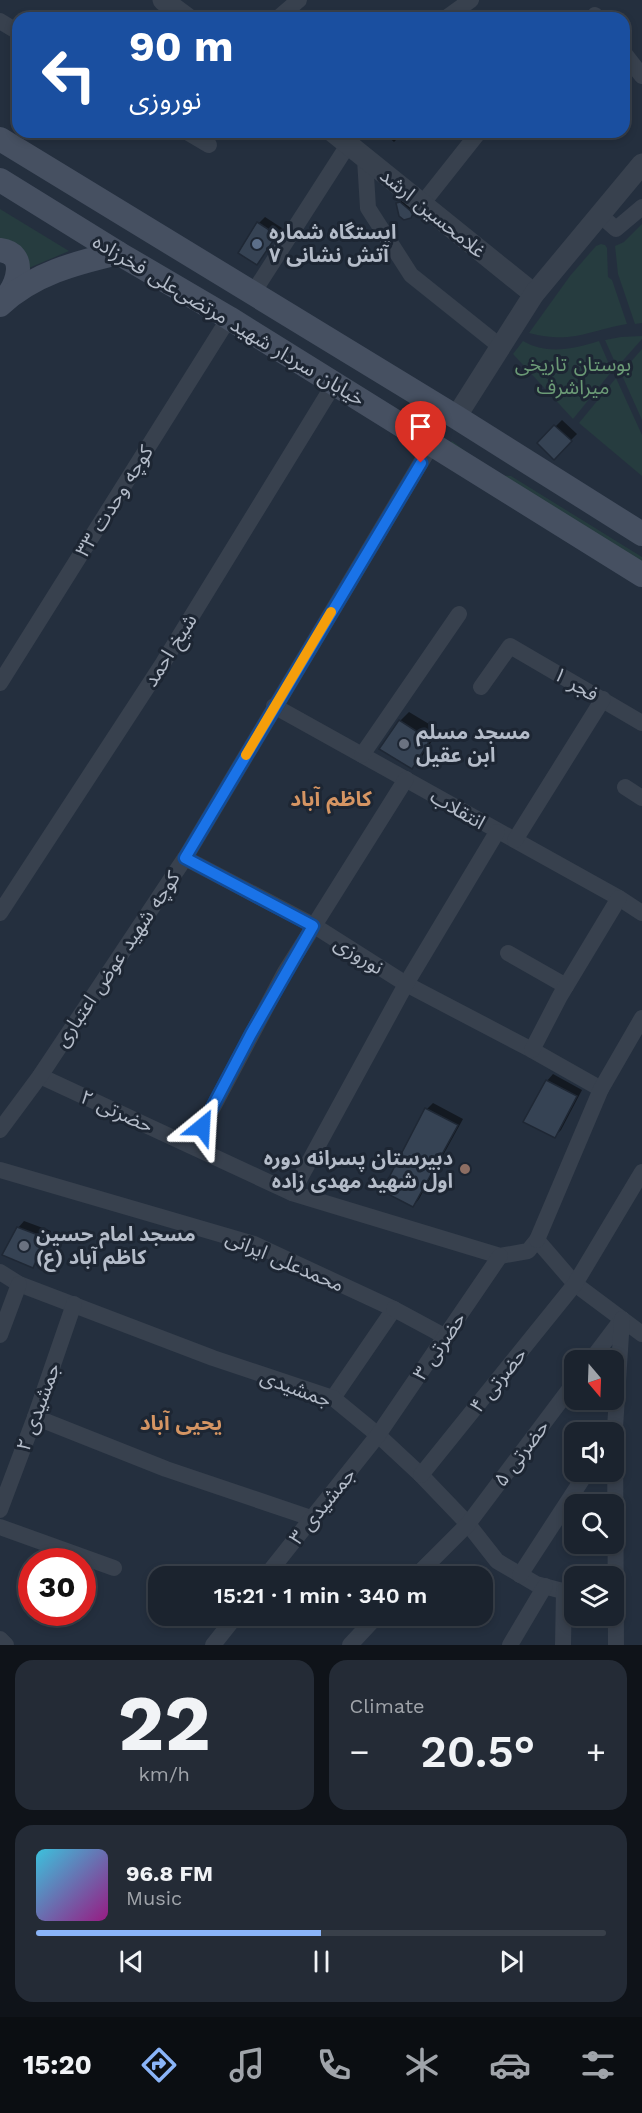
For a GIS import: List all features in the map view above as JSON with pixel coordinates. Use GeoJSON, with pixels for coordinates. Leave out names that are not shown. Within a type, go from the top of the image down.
{"type":"FeatureCollection","features":[{"type":"Feature","properties":{"kind":"main road","name":"خیابان سردار شهید مرتضی‌علی فخرزاده"},"geometry":{"type":"LineString","coordinates":[[0,139],[456,417],[642,534]]}},
{"type":"Feature","properties":{"kind":"main road","name":"خیابان سردار شهید مرتضی‌علی فخرزاده"},"geometry":{"type":"LineString","coordinates":[[0,180],[229,318],[642,575]]}},
{"type":"Feature","properties":{"kind":"main road"},"geometry":{"type":"LineString","coordinates":[[0,250],[13,256],[18,276],[14,288],[1,304]]}},
{"type":"Feature","properties":{"kind":"main road"},"geometry":{"type":"LineString","coordinates":[[1,304],[37,279],[60,268],[118,253]]}},
{"type":"Feature","properties":{"kind":"street"},"geometry":{"type":"LineString","coordinates":[[163,0],[179,12]]}},
{"type":"Feature","properties":{"kind":"street"},"geometry":{"type":"LineString","coordinates":[[285,12],[299,0]]}},
{"type":"Feature","properties":{"kind":"street"},"geometry":{"type":"LineString","coordinates":[[454,12],[471,0]]}},
{"type":"Feature","properties":{"kind":"street"},"geometry":{"type":"LineString","coordinates":[[630,61],[642,76]]}},
{"type":"Feature","properties":{"kind":"street"},"geometry":{"type":"LineString","coordinates":[[197,138],[209,145]]}},
{"type":"Feature","properties":{"kind":"street"},"geometry":{"type":"LineString","coordinates":[[253,293],[340,138]]}},
{"type":"Feature","properties":{"kind":"street","name":"غلامحسین ارشد"},"geometry":{"type":"LineString","coordinates":[[340,138],[534,294]]}},
{"type":"Feature","properties":{"kind":"street"},"geometry":{"type":"LineString","coordinates":[[422,204],[473,138]]}},
{"type":"Feature","properties":{"kind":"street"},"geometry":{"type":"LineString","coordinates":[[365,159],[368,208],[411,275],[501,347]]}},
{"type":"Feature","properties":{"kind":"street"},"geometry":{"type":"LineString","coordinates":[[456,417],[534,294],[642,164]]}},
{"type":"Feature","properties":{"kind":"street"},"geometry":{"type":"LineString","coordinates":[[600,215],[616,229],[642,207]]}},
{"type":"Feature","properties":{"kind":"street","name":"کوچه وحدت ۳۳"},"geometry":{"type":"LineString","coordinates":[[0,683],[229,318]]}},
{"type":"Feature","properties":{"kind":"street","name":"شیخ احمد"},"geometry":{"type":"LineString","coordinates":[[0,913],[163,663],[334,384]]}},
{"type":"Feature","properties":{"kind":"street","name":"کوچه شهید عوض اعتباری"},"geometry":{"type":"LineString","coordinates":[[0,1130],[40,1076],[185,858],[432,444]]}},
{"type":"Feature","properties":{"kind":"street"},"geometry":{"type":"LineString","coordinates":[[362,755],[459,614]]}},
{"type":"Feature","properties":{"kind":"street","name":"فجر ۱"},"geometry":{"type":"LineString","coordinates":[[481,687],[510,646],[642,723]]}},
{"type":"Feature","properties":{"kind":"street"},"geometry":{"type":"LineString","coordinates":[[515,840],[603,699]]}},
{"type":"Feature","properties":{"kind":"street","name":"انتقلاب"},"geometry":{"type":"LineString","coordinates":[[274,706],[642,913]]}},
{"type":"Feature","properties":{"kind":"street"},"geometry":{"type":"LineString","coordinates":[[193,1145],[256,1023],[313,926],[406,779]]}},
{"type":"Feature","properties":{"kind":"street"},"geometry":{"type":"LineString","coordinates":[[625,787],[642,798]]}},
{"type":"Feature","properties":{"kind":"street"},"geometry":{"type":"LineString","coordinates":[[406,984],[497,832]]}},
{"type":"Feature","properties":{"kind":"street","name":"نوروزی"},"geometry":{"type":"LineString","coordinates":[[185,858],[313,926],[406,984],[601,1089]]}},
{"type":"Feature","properties":{"kind":"street"},"geometry":{"type":"LineString","coordinates":[[532,1050],[566,986],[619,898]]}},
{"type":"Feature","properties":{"kind":"street"},"geometry":{"type":"LineString","coordinates":[[508,953],[566,986]]}},
{"type":"Feature","properties":{"kind":"street","name":"نوروزی"},"geometry":{"type":"LineString","coordinates":[[292,1192],[406,984]]}},
{"type":"Feature","properties":{"kind":"street"},"geometry":{"type":"LineString","coordinates":[[500,1256],[528,1251],[537,1240],[601,1089],[642,1018]]}},
{"type":"Feature","properties":{"kind":"street","name":"حضرتی ۲"},"geometry":{"type":"LineString","coordinates":[[40,1076],[292,1192],[500,1256]]}},
{"type":"Feature","properties":{"kind":"street","name":"محمدعلی ایرانی"},"geometry":{"type":"LineString","coordinates":[[0,1170],[254,1244],[394,1309],[446,1336]]}},
{"type":"Feature","properties":{"kind":"street","name":"حضرتی ۴"},"geometry":{"type":"LineString","coordinates":[[421,1475],[575,1284],[642,1172]]}},
{"type":"Feature","properties":{"kind":"street"},"geometry":{"type":"LineString","coordinates":[[537,1240],[575,1284],[642,1334]]}},
{"type":"Feature","properties":{"kind":"street","name":"حضرتی ۳"},"geometry":{"type":"LineString","coordinates":[[378,1435],[500,1256]]}},
{"type":"Feature","properties":{"kind":"street","name":"جمشیدی"},"geometry":{"type":"LineString","coordinates":[[0,1272],[19,1284],[213,1358],[333,1398],[421,1475],[468,1524],[497,1561],[536,1584],[564,1592]]}},
{"type":"Feature","properties":{"kind":"street"},"geometry":{"type":"LineString","coordinates":[[0,1335],[19,1284]]}},
{"type":"Feature","properties":{"kind":"street","name":"جمشیدی ۲"},"geometry":{"type":"LineString","coordinates":[[0,1510],[74,1304]]}},
{"type":"Feature","properties":{"kind":"street"},"geometry":{"type":"LineString","coordinates":[[333,1398],[394,1309]]}},
{"type":"Feature","properties":{"kind":"street"},"geometry":{"type":"LineString","coordinates":[[599,1350],[622,1319]]}},
{"type":"Feature","properties":{"kind":"street"},"geometry":{"type":"LineString","coordinates":[[615,1422],[622,1319]]}},
{"type":"Feature","properties":{"kind":"street","name":"حضرتی ۵"},"geometry":{"type":"LineString","coordinates":[[426,1566],[468,1524],[564,1396]]}},
{"type":"Feature","properties":{"kind":"street"},"geometry":{"type":"LineString","coordinates":[[35,1417],[166,1469],[311,1518]]}},
{"type":"Feature","properties":{"kind":"street","name":"جمشیدی ۳"},"geometry":{"type":"LineString","coordinates":[[274,1566],[378,1435]]}},
{"type":"Feature","properties":{"kind":"street"},"geometry":{"type":"LineString","coordinates":[[520,1575],[581,1482]]}},
{"type":"Feature","properties":{"kind":"street"},"geometry":{"type":"LineString","coordinates":[[614,1482],[615,1566]]}},
{"type":"Feature","properties":{"kind":"street"},"geometry":{"type":"LineString","coordinates":[[0,1527],[114,1568]]}},
{"type":"Feature","properties":{"kind":"street"},"geometry":{"type":"LineString","coordinates":[[510,1645],[545,1586]]}},
{"type":"Feature","properties":{"kind":"street"},"geometry":{"type":"LineString","coordinates":[[213,1645],[228,1626]]}},
{"type":"Feature","properties":{"kind":"street"},"geometry":{"type":"LineString","coordinates":[[350,1645],[368,1626]]}},
{"type":"Feature","properties":{"kind":"street"},"geometry":{"type":"LineString","coordinates":[[563,1645],[565,1626]]}},
{"type":"Feature","properties":{"kind":"street"},"geometry":{"type":"LineString","coordinates":[[616,1626],[616,1645]]}},
{"type":"Feature","properties":{"kind":"street"},"geometry":{"type":"LineString","coordinates":[[0,1640],[6,1645]]}},
{"type":"Feature","properties":{"kind":"green space"},"geometry":{"type":"Polygon","coordinates":[[[0,209],[69,251],[29,268],[11,242],[0,238],[0,209]]]}},
{"type":"Feature","properties":{"kind":"green space","name":"بوستان تاریخی میراشرف"},"geometry":{"type":"Polygon","coordinates":[[[642,224],[642,323],[635,324],[618,274],[615,246],[624,242],[642,224]]]}},
{"type":"Feature","properties":{"kind":"green space","name":"بوستان تاریخی میراشرف"},"geometry":{"type":"Polygon","coordinates":[[[601,244],[607,248],[608,277],[612,280],[627,324],[568,337],[529,333],[570,276],[596,246],[601,244]]]}},
{"type":"Feature","properties":{"kind":"green space","name":"بوستان تاریخی میراشرف"},"geometry":{"type":"Polygon","coordinates":[[[642,336],[642,339],[617,367],[605,340],[642,336]]]}},
{"type":"Feature","properties":{"kind":"green space","name":"بوستان تاریخی میراشرف"},"geometry":{"type":"Polygon","coordinates":[[[523,341],[541,348],[560,349],[599,341],[612,371],[573,419],[513,354],[523,341]]]}},
{"type":"Feature","properties":{"kind":"green space","name":"بوستان تاریخی میراشرف"},"geometry":{"type":"Polygon","coordinates":[[[642,349],[642,420],[621,373],[642,349]]]}},
{"type":"Feature","properties":{"kind":"green space","name":"بوستان تاریخی میراشرف"},"geometry":{"type":"Polygon","coordinates":[[[616,378],[642,435],[642,476],[579,423],[616,378]]]}},
{"type":"Feature","properties":{"kind":"green space"},"geometry":{"type":"Polygon","coordinates":[[[452,441],[497,475],[511,476],[642,557],[642,566],[471,461],[450,444],[452,441]]]}},
{"type":"Feature","properties":{"kind":"building"},"geometry":{"type":"Polygon","coordinates":[[[400,202],[413,213],[411,218],[404,220],[399,216],[396,203],[400,202]]]}},
{"type":"Feature","properties":{"kind":"building","name":"ایستگاه شماره ۷ آتش نشانی"},"geometry":{"type":"Polygon","coordinates":[[[257,222],[277,235],[257,265],[238,253],[257,222]]]}},
{"type":"Feature","properties":{"kind":"building"},"geometry":{"type":"Polygon","coordinates":[[[554,425],[572,441],[554,460],[537,443],[554,425]]]}},
{"type":"Feature","properties":{"kind":"building","name":"مسجد مسلم ابن عقیل"},"geometry":{"type":"Polygon","coordinates":[[[399,720],[430,740],[412,769],[379,749],[399,720]]]}},
{"type":"Feature","properties":{"kind":"building"},"geometry":{"type":"Polygon","coordinates":[[[546,1080],[577,1096],[555,1138],[523,1122],[546,1080]]]}},
{"type":"Feature","properties":{"kind":"building"},"geometry":{"type":"Polygon","coordinates":[[[425,1108],[458,1125],[413,1207],[382,1191],[425,1108]]]}},
{"type":"Feature","properties":{"kind":"building","name":"مسجد امام حسین (ع) کاظم آباد"},"geometry":{"type":"Polygon","coordinates":[[[17,1227],[46,1238],[33,1268],[2,1255],[17,1227]]]}},
{"type":"Feature","properties":{"kind":"slow traffic"},"geometry":{"type":"LineString","coordinates":[[246,755],[331,612]]}},
{"type":"Feature","properties":{"kind":"place","name":"ایستگاه شماره ۷ آتش نشانی"},"geometry":{"type":"Point","coordinates":[257,244]}},
{"type":"Feature","properties":{"kind":"place","name":"مسجد مسلم ابن عقیل"},"geometry":{"type":"Point","coordinates":[404,744]}},
{"type":"Feature","properties":{"kind":"place","name":"دبیرستان پسرانه دوره اول شهید مهدی زاده"},"geometry":{"type":"Point","coordinates":[465,1169]}},
{"type":"Feature","properties":{"kind":"place","name":"مسجد امام حسین (ع) کاظم آباد"},"geometry":{"type":"Point","coordinates":[24,1246]}},
{"type":"Feature","properties":{"kind":"district","name":"کاظم آباد"},"geometry":{"type":"Point","coordinates":[331,798]}},
{"type":"Feature","properties":{"kind":"district","name":"یحیی آباد"},"geometry":{"type":"Point","coordinates":[181,1422]}},
{"type":"Feature","properties":{"kind":"route"},"geometry":{"type":"LineString","coordinates":[[202,1127],[285,972],[313,926],[185,858],[421,463]]}}]}
